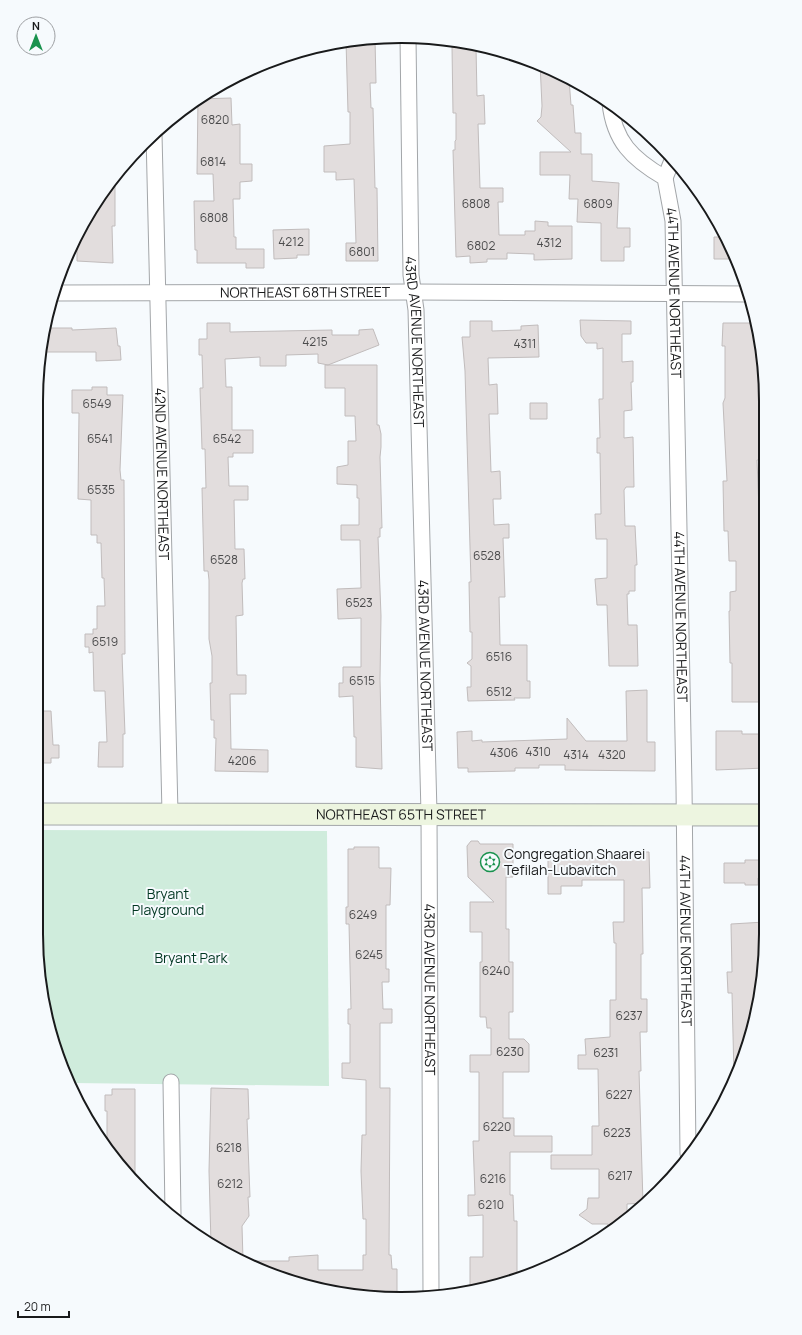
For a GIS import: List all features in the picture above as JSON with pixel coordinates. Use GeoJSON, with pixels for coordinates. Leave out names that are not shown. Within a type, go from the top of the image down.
{"type":"FeatureCollection","features":[{"type":"Feature","properties":{"kind":"main road","name":"NORTHEAST 65TH STREET"},"geometry":{"type":"LineString","coordinates":[[43,814],[759,814]]}},
{"type":"Feature","properties":{"kind":"street","name":"43RD AVENUE NORTHEAST"},"geometry":{"type":"LineString","coordinates":[[408,43],[411,275],[416,310],[429,813],[431,1290]]}},
{"type":"Feature","properties":{"kind":"street"},"geometry":{"type":"LineString","coordinates":[[611,111],[613,125],[628,150],[647,168],[665,178],[670,165]]}},
{"type":"Feature","properties":{"kind":"street","name":"42ND AVENUE NORTHEAST"},"geometry":{"type":"LineString","coordinates":[[154,142],[170,813]]}},
{"type":"Feature","properties":{"kind":"street","name":"44TH AVENUE NORTHEAST"},"geometry":{"type":"LineString","coordinates":[[665,178],[673,221],[675,295],[688,1148]]}},
{"type":"Feature","properties":{"kind":"street","name":"NORTHEAST 68TH STREET"},"geometry":{"type":"LineString","coordinates":[[60,293],[414,292],[675,295],[743,294]]}},
{"type":"Feature","properties":{"kind":"street"},"geometry":{"type":"LineString","coordinates":[[171,1082],[173,1210]]}},
{"type":"Feature","properties":{"kind":"green space","name":"Bryant Park"},"geometry":{"type":"Polygon","coordinates":[[[43,830],[327,831],[329,1086],[76,1083],[55,1027],[46,981],[43,934],[43,830]]]}},
{"type":"Feature","properties":{"kind":"building"},"geometry":{"type":"Polygon","coordinates":[[[375,44],[376,83],[370,83],[371,108],[373,108],[375,188],[377,188],[378,261],[346,261],[346,243],[356,243],[354,179],[336,180],[336,172],[324,172],[324,146],[350,144],[350,112],[348,112],[346,47],[375,44]]]}},
{"type":"Feature","properties":{"kind":"building"},"geometry":{"type":"Polygon","coordinates":[[[452,47],[476,51],[477,96],[484,95],[485,124],[478,124],[480,188],[503,188],[503,202],[498,202],[499,235],[525,235],[525,231],[535,231],[535,221],[548,222],[548,226],[572,226],[572,259],[534,260],[534,254],[507,253],[507,259],[487,259],[487,262],[470,263],[470,256],[456,257],[453,150],[455,150],[456,140],[456,113],[453,113],[452,47]]]}},
{"type":"Feature","properties":{"kind":"building"},"geometry":{"type":"Polygon","coordinates":[[[540,71],[570,86],[571,105],[573,105],[575,133],[581,133],[581,154],[592,154],[592,181],[619,183],[617,228],[630,228],[630,247],[624,247],[624,261],[601,261],[601,223],[577,222],[578,199],[569,199],[570,175],[540,175],[540,152],[571,152],[537,121],[541,117],[540,71]]]}},
{"type":"Feature","properties":{"kind":"building"},"geometry":{"type":"Polygon","coordinates":[[[231,98],[232,125],[240,124],[240,164],[252,164],[252,181],[240,182],[240,199],[233,199],[234,237],[236,237],[236,249],[264,249],[264,268],[246,268],[246,263],[197,263],[197,250],[195,250],[194,201],[214,201],[213,174],[197,174],[198,106],[209,99],[231,98]]]}},
{"type":"Feature","properties":{"kind":"building"},"geometry":{"type":"Polygon","coordinates":[[[115,186],[115,226],[112,226],[113,263],[77,261],[77,249],[80,243],[103,202],[115,186]]]}},
{"type":"Feature","properties":{"kind":"building"},"geometry":{"type":"Polygon","coordinates":[[[309,229],[309,255],[297,255],[297,258],[274,259],[273,230],[309,229]]]}},
{"type":"Feature","properties":{"kind":"building"},"geometry":{"type":"Polygon","coordinates":[[[714,237],[719,237],[730,259],[714,259],[714,237]]]}},
{"type":"Feature","properties":{"kind":"building"},"geometry":{"type":"Polygon","coordinates":[[[580,320],[631,321],[631,334],[622,334],[622,362],[633,361],[633,382],[631,382],[632,410],[624,411],[624,438],[633,437],[634,487],[626,487],[624,490],[625,526],[635,526],[637,565],[635,565],[635,591],[629,591],[629,594],[627,594],[628,625],[637,625],[638,666],[609,666],[607,605],[597,605],[595,579],[607,578],[607,539],[596,539],[595,514],[601,514],[600,453],[597,453],[597,438],[600,438],[599,399],[603,399],[603,348],[597,349],[597,343],[586,343],[581,336],[580,320]]]}},
{"type":"Feature","properties":{"kind":"building"},"geometry":{"type":"Polygon","coordinates":[[[470,321],[492,321],[492,331],[521,330],[521,326],[538,325],[539,357],[488,358],[489,385],[497,384],[498,414],[489,414],[491,472],[500,471],[501,499],[493,499],[494,525],[509,524],[509,538],[503,538],[505,597],[499,597],[500,645],[527,645],[527,681],[530,681],[530,698],[514,698],[515,700],[468,701],[467,687],[471,687],[471,666],[467,663],[472,659],[472,632],[470,632],[469,582],[471,582],[465,371],[462,337],[470,337],[470,321]]]}},
{"type":"Feature","properties":{"kind":"building"},"geometry":{"type":"Polygon","coordinates":[[[207,323],[230,323],[230,332],[332,330],[332,335],[359,335],[359,330],[373,329],[379,345],[328,365],[318,363],[318,354],[286,355],[286,366],[260,366],[260,357],[225,359],[226,387],[232,387],[232,430],[253,430],[253,453],[233,453],[233,457],[228,457],[229,486],[248,486],[248,500],[234,500],[235,549],[244,549],[245,579],[243,579],[242,583],[243,615],[236,616],[237,675],[246,675],[246,694],[230,694],[231,749],[268,750],[268,772],[215,771],[216,738],[214,738],[214,720],[211,720],[210,683],[212,683],[212,656],[209,639],[209,580],[208,571],[204,571],[202,488],[206,488],[205,449],[202,449],[200,388],[203,388],[202,355],[199,355],[199,339],[207,339],[207,323]]]}},
{"type":"Feature","properties":{"kind":"building"},"geometry":{"type":"Polygon","coordinates":[[[723,323],[750,323],[756,358],[759,401],[759,460],[757,460],[759,510],[759,702],[732,702],[732,663],[730,663],[729,611],[730,592],[736,591],[736,561],[729,561],[728,531],[724,531],[723,481],[727,481],[723,403],[725,398],[725,346],[722,346],[723,323]]]}},
{"type":"Feature","properties":{"kind":"building"},"geometry":{"type":"Polygon","coordinates":[[[51,328],[72,328],[72,330],[116,328],[121,360],[96,361],[96,352],[46,352],[51,328]]]}},
{"type":"Feature","properties":{"kind":"building"},"geometry":{"type":"Polygon","coordinates":[[[325,365],[377,365],[377,425],[379,425],[381,434],[380,457],[382,528],[380,528],[380,537],[378,537],[381,616],[380,679],[382,769],[356,767],[356,737],[354,737],[353,696],[339,697],[339,683],[343,683],[343,667],[361,667],[361,618],[338,619],[337,589],[361,588],[360,540],[341,540],[341,525],[359,525],[359,498],[357,498],[357,485],[337,484],[337,467],[348,465],[348,441],[356,441],[355,416],[345,416],[345,388],[325,388],[325,365]]]}},
{"type":"Feature","properties":{"kind":"building"},"geometry":{"type":"Polygon","coordinates":[[[92,387],[107,387],[107,395],[123,395],[120,470],[121,480],[124,480],[125,654],[122,654],[125,734],[123,734],[123,767],[98,767],[99,742],[107,742],[105,691],[94,691],[93,652],[89,653],[89,647],[85,647],[85,634],[93,634],[93,629],[97,629],[97,606],[105,606],[104,578],[102,578],[101,543],[97,543],[97,535],[91,535],[91,500],[78,499],[79,413],[72,413],[72,390],[92,390],[92,387]]]}},
{"type":"Feature","properties":{"kind":"building"},"geometry":{"type":"Polygon","coordinates":[[[530,403],[547,403],[547,419],[530,419],[530,403]]]}},
{"type":"Feature","properties":{"kind":"building"},"geometry":{"type":"Polygon","coordinates":[[[647,690],[647,742],[655,742],[655,771],[565,770],[565,765],[539,765],[539,768],[515,768],[515,771],[468,772],[468,768],[458,768],[457,732],[472,731],[472,741],[482,740],[482,742],[567,739],[567,718],[586,741],[627,741],[626,691],[647,690]]]}},
{"type":"Feature","properties":{"kind":"building"},"geometry":{"type":"Polygon","coordinates":[[[43,711],[51,711],[53,745],[59,745],[59,758],[51,758],[51,763],[43,763],[43,711]]]}},
{"type":"Feature","properties":{"kind":"building"},"geometry":{"type":"Polygon","coordinates":[[[716,731],[742,731],[742,734],[759,734],[759,768],[716,770],[716,731]]]}},
{"type":"Feature","properties":{"kind":"building"},"geometry":{"type":"Polygon","coordinates":[[[471,841],[478,841],[480,844],[513,844],[513,877],[506,877],[506,929],[509,929],[509,962],[513,962],[513,1012],[509,1012],[509,1039],[524,1039],[529,1044],[529,1072],[503,1072],[503,1118],[514,1118],[514,1136],[552,1136],[552,1152],[510,1152],[510,1195],[513,1195],[514,1221],[517,1221],[517,1273],[470,1285],[470,1257],[483,1257],[483,1215],[468,1216],[468,1195],[475,1195],[473,1141],[479,1141],[479,1072],[470,1072],[470,1055],[491,1055],[491,1028],[487,1028],[486,1017],[480,1017],[480,962],[482,962],[482,932],[470,932],[470,902],[494,902],[468,877],[467,846],[471,841]]]}},
{"type":"Feature","properties":{"kind":"building"},"geometry":{"type":"Polygon","coordinates":[[[354,847],[379,847],[379,868],[391,868],[390,905],[386,905],[386,969],[389,969],[389,982],[382,982],[383,1009],[392,1009],[392,1023],[380,1023],[380,1088],[390,1088],[389,1255],[391,1255],[392,1269],[397,1269],[397,1292],[354,1289],[308,1280],[256,1261],[289,1261],[289,1257],[318,1255],[318,1270],[363,1270],[363,1255],[366,1255],[366,1219],[363,1219],[361,1171],[362,1135],[366,1135],[366,1080],[342,1078],[342,1063],[350,1063],[350,1024],[348,1024],[348,1009],[351,1009],[349,924],[346,924],[346,907],[348,907],[348,849],[354,849],[354,847]]]}},
{"type":"Feature","properties":{"kind":"building"},"geometry":{"type":"Polygon","coordinates":[[[624,852],[649,852],[650,888],[642,888],[643,954],[641,954],[641,999],[647,999],[647,1032],[640,1032],[641,1071],[639,1071],[643,1198],[637,1203],[627,1204],[627,1211],[608,1226],[608,1224],[592,1224],[579,1215],[587,1209],[588,1198],[599,1198],[599,1169],[551,1169],[551,1155],[592,1155],[592,1126],[599,1126],[598,1069],[578,1069],[578,1055],[586,1055],[585,1039],[610,1037],[610,1000],[616,1000],[616,943],[614,943],[613,922],[624,922],[624,880],[582,880],[582,886],[561,886],[561,894],[548,894],[548,856],[567,856],[567,859],[597,858],[597,855],[624,855],[624,852]]]}},
{"type":"Feature","properties":{"kind":"building"},"geometry":{"type":"Polygon","coordinates":[[[745,860],[759,860],[758,885],[745,885],[745,883],[724,883],[724,863],[745,863],[745,860]]]}},
{"type":"Feature","properties":{"kind":"building"},"geometry":{"type":"Polygon","coordinates":[[[759,922],[756,981],[752,1004],[747,1027],[734,1066],[732,993],[728,993],[727,972],[732,972],[731,924],[759,922]]]}},
{"type":"Feature","properties":{"kind":"building"},"geometry":{"type":"Polygon","coordinates":[[[211,1088],[248,1089],[249,1119],[247,1119],[250,1197],[248,1197],[249,1216],[242,1226],[243,1255],[211,1237],[209,1171],[211,1088]]]}},
{"type":"Feature","properties":{"kind":"building"},"geometry":{"type":"Polygon","coordinates":[[[112,1089],[135,1089],[135,1173],[107,1138],[107,1111],[105,1111],[105,1095],[112,1095],[112,1089]]]}},
{"type":"Feature","properties":{"kind":"place","name":"Congregation Shaarei Tefilah-Lubavitch"},"geometry":{"type":"Point","coordinates":[490,862]}},
{"type":"Feature","properties":{"kind":"park label","name":"Bryant Playground"},"geometry":{"type":"Point","coordinates":[168,902]}}]}
